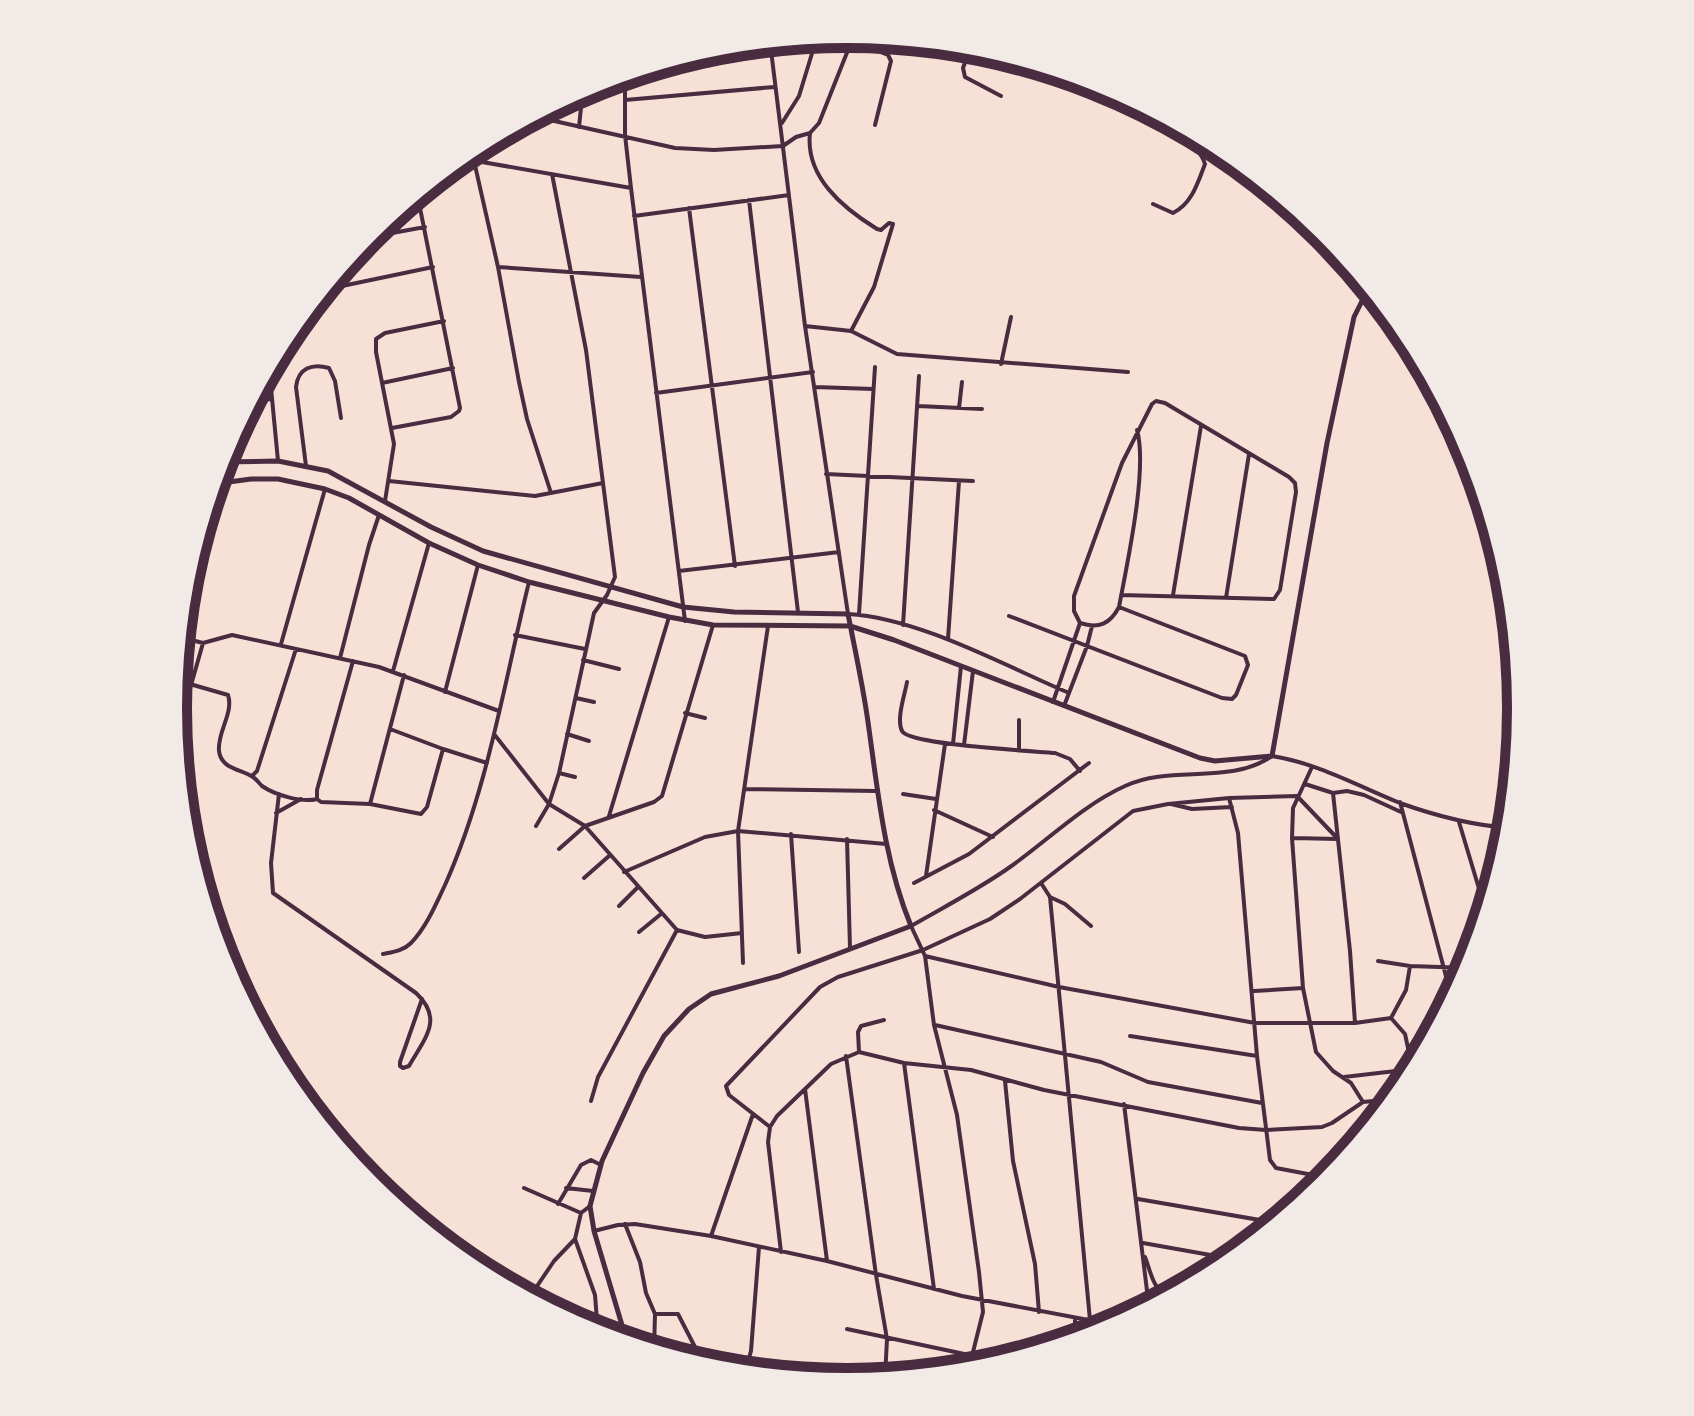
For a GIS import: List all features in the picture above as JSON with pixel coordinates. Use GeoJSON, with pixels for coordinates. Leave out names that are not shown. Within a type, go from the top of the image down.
{"type":"FeatureCollection","features":[{"type":"Feature","properties":{"kind":"street"},"geometry":{"type":"LineString","coordinates":[[849,48],[826,110],[810,133],[810,155],[818,174],[848,211],[877,229],[893,224],[874,287],[851,331]]}},
{"type":"Feature","properties":{"kind":"street"},"geometry":{"type":"LineString","coordinates":[[782,123],[799,96],[813,49]]}},
{"type":"Feature","properties":{"kind":"street"},"geometry":{"type":"LineString","coordinates":[[871,49],[888,55],[891,61],[875,125]]}},
{"type":"Feature","properties":{"kind":"street"},"geometry":{"type":"LineString","coordinates":[[771,53],[826,474],[850,626],[866,702],[876,791],[894,882],[923,950],[934,1025],[957,1115],[983,1300],[972,1356]]}},
{"type":"Feature","properties":{"kind":"street"},"geometry":{"type":"LineString","coordinates":[[966,59],[963,68],[965,77],[1001,96]]}},
{"type":"Feature","properties":{"kind":"street"},"geometry":{"type":"LineString","coordinates":[[625,87],[625,135],[634,216],[685,621]]}},
{"type":"Feature","properties":{"kind":"street"},"geometry":{"type":"LineString","coordinates":[[624,100],[774,87]]}},
{"type":"Feature","properties":{"kind":"street"},"geometry":{"type":"LineString","coordinates":[[1099,98],[1102,102],[1117,106]]}},
{"type":"Feature","properties":{"kind":"street"},"geometry":{"type":"LineString","coordinates":[[579,127],[581,104]]}},
{"type":"Feature","properties":{"kind":"street"},"geometry":{"type":"LineString","coordinates":[[547,120],[691,149],[783,146],[796,137],[810,133]]}},
{"type":"Feature","properties":{"kind":"street"},"geometry":{"type":"LineString","coordinates":[[1153,204],[1173,213],[1192,195],[1205,164],[1203,156],[1194,146]]}},
{"type":"Feature","properties":{"kind":"street"},"geometry":{"type":"LineString","coordinates":[[477,161],[631,188]]}},
{"type":"Feature","properties":{"kind":"street"},"geometry":{"type":"LineString","coordinates":[[474,163],[527,419],[551,493]]}},
{"type":"Feature","properties":{"kind":"street"},"geometry":{"type":"LineString","coordinates":[[536,826],[549,804],[559,773],[594,613],[615,577],[586,350],[552,174]]}},
{"type":"Feature","properties":{"kind":"street"},"geometry":{"type":"LineString","coordinates":[[634,216],[789,195]]}},
{"type":"Feature","properties":{"kind":"street"},"geometry":{"type":"LineString","coordinates":[[749,200],[798,612]]}},
{"type":"Feature","properties":{"kind":"street"},"geometry":{"type":"LineString","coordinates":[[392,428],[451,417],[459,411],[460,403],[420,205]]}},
{"type":"Feature","properties":{"kind":"street"},"geometry":{"type":"LineString","coordinates":[[689,208],[735,566]]}},
{"type":"Feature","properties":{"kind":"street"},"geometry":{"type":"LineString","coordinates":[[388,234],[425,227]]}},
{"type":"Feature","properties":{"kind":"street"},"geometry":{"type":"LineString","coordinates":[[340,287],[433,267]]}},
{"type":"Feature","properties":{"kind":"street"},"geometry":{"type":"LineString","coordinates":[[498,267],[641,277]]}},
{"type":"Feature","properties":{"kind":"street"},"geometry":{"type":"LineString","coordinates":[[1272,756],[1327,443],[1354,317],[1364,297]]}},
{"type":"Feature","properties":{"kind":"street"},"geometry":{"type":"LineString","coordinates":[[1001,364],[1011,317]]}},
{"type":"Feature","properties":{"kind":"street"},"geometry":{"type":"LineString","coordinates":[[385,501],[394,459],[392,428],[376,339],[444,321]]}},
{"type":"Feature","properties":{"kind":"street"},"geometry":{"type":"LineString","coordinates":[[805,326],[851,331],[897,354],[1128,372]]}},
{"type":"Feature","properties":{"kind":"street"},"geometry":{"type":"LineString","coordinates":[[859,614],[875,367]]}},
{"type":"Feature","properties":{"kind":"street"},"geometry":{"type":"LineString","coordinates":[[306,466],[296,387],[298,375],[306,368],[329,368],[335,381],[341,418]]}},
{"type":"Feature","properties":{"kind":"street"},"geometry":{"type":"LineString","coordinates":[[382,383],[453,368]]}},
{"type":"Feature","properties":{"kind":"street"},"geometry":{"type":"LineString","coordinates":[[656,393],[813,372]]}},
{"type":"Feature","properties":{"kind":"street"},"geometry":{"type":"LineString","coordinates":[[903,626],[919,376]]}},
{"type":"Feature","properties":{"kind":"street"},"geometry":{"type":"LineString","coordinates":[[959,408],[962,382]]}},
{"type":"Feature","properties":{"kind":"street"},"geometry":{"type":"LineString","coordinates":[[270,387],[278,461]]}},
{"type":"Feature","properties":{"kind":"street"},"geometry":{"type":"LineString","coordinates":[[815,387],[874,389]]}},
{"type":"Feature","properties":{"kind":"street"},"geometry":{"type":"LineString","coordinates":[[263,400],[271,399]]}},
{"type":"Feature","properties":{"kind":"street"},"geometry":{"type":"LineString","coordinates":[[1053,702],[1080,623],[1074,611],[1074,596],[1137,430],[1156,401],[1165,403],[1289,477],[1296,487],[1278,595],[1268,601],[1121,595]]}},
{"type":"Feature","properties":{"kind":"street"},"geometry":{"type":"LineString","coordinates":[[918,406],[982,409]]}},
{"type":"Feature","properties":{"kind":"street"},"geometry":{"type":"LineString","coordinates":[[1173,595],[1201,426]]}},
{"type":"Feature","properties":{"kind":"street"},"geometry":{"type":"LineString","coordinates":[[1080,623],[1103,625],[1119,607],[1140,470],[1141,444],[1137,430]]}},
{"type":"Feature","properties":{"kind":"street"},"geometry":{"type":"LineString","coordinates":[[1226,598],[1249,454]]}},
{"type":"Feature","properties":{"kind":"street"},"geometry":{"type":"LineString","coordinates":[[235,462],[278,461],[328,471],[431,527],[483,551],[611,588],[683,607],[734,612],[859,614],[948,640],[1069,693]]}},
{"type":"Feature","properties":{"kind":"street"},"geometry":{"type":"LineString","coordinates":[[826,474],[973,481]]}},
{"type":"Feature","properties":{"kind":"street"},"geometry":{"type":"LineString","coordinates":[[227,482],[278,479],[325,489],[349,498],[429,543],[478,565],[529,582],[685,621],[713,625],[850,626],[1200,758],[1215,761],[1272,756],[1283,758],[1459,822],[1496,826]]}},
{"type":"Feature","properties":{"kind":"street"},"geometry":{"type":"LineString","coordinates":[[389,481],[535,496],[603,483]]}},
{"type":"Feature","properties":{"kind":"street"},"geometry":{"type":"LineString","coordinates":[[948,640],[959,481]]}},
{"type":"Feature","properties":{"kind":"street"},"geometry":{"type":"LineString","coordinates":[[281,645],[325,489]]}},
{"type":"Feature","properties":{"kind":"street"},"geometry":{"type":"LineString","coordinates":[[340,658],[379,515]]}},
{"type":"Feature","properties":{"kind":"street"},"geometry":{"type":"LineString","coordinates":[[206,549],[215,518]]}},
{"type":"Feature","properties":{"kind":"street"},"geometry":{"type":"LineString","coordinates":[[393,671],[429,543]]}},
{"type":"Feature","properties":{"kind":"street"},"geometry":{"type":"LineString","coordinates":[[678,571],[839,552]]}},
{"type":"Feature","properties":{"kind":"street"},"geometry":{"type":"LineString","coordinates":[[445,692],[478,565]]}},
{"type":"Feature","properties":{"kind":"street"},"geometry":{"type":"LineString","coordinates":[[383,954],[402,950],[412,943],[432,913],[459,849],[487,763],[529,582]]}},
{"type":"Feature","properties":{"kind":"street"},"geometry":{"type":"LineString","coordinates":[[1009,616],[1222,698],[1232,699],[1236,695],[1248,665],[1245,656],[1119,607]]}},
{"type":"Feature","properties":{"kind":"street"},"geometry":{"type":"LineString","coordinates":[[609,816],[669,617]]}},
{"type":"Feature","properties":{"kind":"street"},"geometry":{"type":"LineString","coordinates":[[559,849],[585,826],[660,799],[713,625]]}},
{"type":"Feature","properties":{"kind":"street"},"geometry":{"type":"LineString","coordinates":[[743,963],[738,831],[768,626]]}},
{"type":"Feature","properties":{"kind":"street"},"geometry":{"type":"LineString","coordinates":[[1064,706],[1092,626]]}},
{"type":"Feature","properties":{"kind":"street"},"geometry":{"type":"LineString","coordinates":[[191,640],[203,643],[232,635],[353,661],[393,671],[499,711]]}},
{"type":"Feature","properties":{"kind":"street"},"geometry":{"type":"LineString","coordinates":[[515,635],[585,649]]}},
{"type":"Feature","properties":{"kind":"street"},"geometry":{"type":"LineString","coordinates":[[187,701],[203,643]]}},
{"type":"Feature","properties":{"kind":"street"},"geometry":{"type":"LineString","coordinates":[[252,776],[257,771],[296,649]]}},
{"type":"Feature","properties":{"kind":"street"},"geometry":{"type":"LineString","coordinates":[[583,660],[619,669]]}},
{"type":"Feature","properties":{"kind":"street"},"geometry":{"type":"LineString","coordinates":[[317,799],[353,661]]}},
{"type":"Feature","properties":{"kind":"street"},"geometry":{"type":"LineString","coordinates":[[953,744],[961,666]]}},
{"type":"Feature","properties":{"kind":"street"},"geometry":{"type":"LineString","coordinates":[[964,745],[973,671]]}},
{"type":"Feature","properties":{"kind":"street"},"geometry":{"type":"LineString","coordinates":[[370,804],[404,675]]}},
{"type":"Feature","properties":{"kind":"street"},"geometry":{"type":"LineString","coordinates":[[907,682],[901,728],[908,737],[1063,755],[1080,771]]}},
{"type":"Feature","properties":{"kind":"street"},"geometry":{"type":"LineString","coordinates":[[188,684],[228,695],[230,703],[219,752],[227,765],[252,776],[262,786],[279,794],[321,802],[370,804],[418,814],[427,807],[443,749]]}},
{"type":"Feature","properties":{"kind":"street"},"geometry":{"type":"LineString","coordinates":[[576,698],[594,702]]}},
{"type":"Feature","properties":{"kind":"street"},"geometry":{"type":"LineString","coordinates":[[685,713],[705,718]]}},
{"type":"Feature","properties":{"kind":"street"},"geometry":{"type":"LineString","coordinates":[[1019,720],[1019,750]]}},
{"type":"Feature","properties":{"kind":"street"},"geometry":{"type":"LineString","coordinates":[[390,729],[487,763]]}},
{"type":"Feature","properties":{"kind":"street"},"geometry":{"type":"LineString","coordinates":[[494,734],[549,804],[585,826],[677,930],[705,937],[742,933]]}},
{"type":"Feature","properties":{"kind":"street"},"geometry":{"type":"LineString","coordinates":[[567,734],[589,741]]}},
{"type":"Feature","properties":{"kind":"street"},"geometry":{"type":"LineString","coordinates":[[926,876],[945,743]]}},
{"type":"Feature","properties":{"kind":"street"},"geometry":{"type":"LineString","coordinates":[[623,1329],[594,1231],[590,1206],[593,1191],[601,1165],[652,1055],[664,1036],[689,1009],[711,994],[779,976],[911,926],[1008,868],[1098,802],[1128,785],[1156,777],[1249,769],[1272,756]]}},
{"type":"Feature","properties":{"kind":"street"},"geometry":{"type":"LineString","coordinates":[[914,883],[969,854],[1089,763]]}},
{"type":"Feature","properties":{"kind":"street"},"geometry":{"type":"LineString","coordinates":[[1312,767],[1293,808],[1292,838],[1308,1024],[1316,1052],[1333,1071],[1344,1077],[1363,1102]]}},
{"type":"Feature","properties":{"kind":"street"},"geometry":{"type":"LineString","coordinates":[[559,773],[575,777]]}},
{"type":"Feature","properties":{"kind":"street"},"geometry":{"type":"LineString","coordinates":[[1305,784],[1333,793],[1347,791],[1364,795],[1401,812]]}},
{"type":"Feature","properties":{"kind":"street"},"geometry":{"type":"LineString","coordinates":[[744,789],[876,791]]}},
{"type":"Feature","properties":{"kind":"street"},"geometry":{"type":"LineString","coordinates":[[1333,793],[1355,1023]]}},
{"type":"Feature","properties":{"kind":"street"},"geometry":{"type":"LineString","coordinates":[[279,794],[271,873],[273,893],[422,999],[431,1013],[431,1023],[409,1066],[403,1068],[400,1062],[422,999]]}},
{"type":"Feature","properties":{"kind":"street"},"geometry":{"type":"LineString","coordinates":[[903,794],[936,799]]}},
{"type":"Feature","properties":{"kind":"street"},"geometry":{"type":"LineString","coordinates":[[770,1127],[729,1095],[727,1083],[820,987],[838,977],[923,950],[990,919],[1133,811],[1229,798],[1297,796],[1338,839]]}},
{"type":"Feature","properties":{"kind":"street"},"geometry":{"type":"LineString","coordinates":[[1229,798],[1238,833],[1254,991],[1257,1056],[1270,1160],[1276,1168],[1314,1175]]}},
{"type":"Feature","properties":{"kind":"street"},"geometry":{"type":"LineString","coordinates":[[276,813],[301,799]]}},
{"type":"Feature","properties":{"kind":"street"},"geometry":{"type":"LineString","coordinates":[[1400,802],[1447,983]]}},
{"type":"Feature","properties":{"kind":"street"},"geometry":{"type":"LineString","coordinates":[[1168,804],[1192,809],[1232,807]]}},
{"type":"Feature","properties":{"kind":"street"},"geometry":{"type":"LineString","coordinates":[[934,810],[993,837]]}},
{"type":"Feature","properties":{"kind":"street"},"geometry":{"type":"LineString","coordinates":[[1459,822],[1480,893]]}},
{"type":"Feature","properties":{"kind":"street"},"geometry":{"type":"LineString","coordinates":[[624,872],[705,837],[738,831],[886,844]]}},
{"type":"Feature","properties":{"kind":"street"},"geometry":{"type":"LineString","coordinates":[[791,834],[799,952]]}},
{"type":"Feature","properties":{"kind":"street"},"geometry":{"type":"LineString","coordinates":[[1292,838],[1338,839]]}},
{"type":"Feature","properties":{"kind":"street"},"geometry":{"type":"LineString","coordinates":[[847,839],[850,948]]}},
{"type":"Feature","properties":{"kind":"street"},"geometry":{"type":"LineString","coordinates":[[584,878],[610,855]]}},
{"type":"Feature","properties":{"kind":"street"},"geometry":{"type":"LineString","coordinates":[[594,1231],[625,1224],[711,1236],[983,1300],[1075,1320],[1090,1320],[1050,897],[1041,882]]}},
{"type":"Feature","properties":{"kind":"street"},"geometry":{"type":"LineString","coordinates":[[619,906],[638,887]]}},
{"type":"Feature","properties":{"kind":"street"},"geometry":{"type":"LineString","coordinates":[[1050,897],[1065,904],[1091,926]]}},
{"type":"Feature","properties":{"kind":"street"},"geometry":{"type":"LineString","coordinates":[[639,932],[661,914]]}},
{"type":"Feature","properties":{"kind":"street"},"geometry":{"type":"LineString","coordinates":[[591,1101],[598,1077],[677,930]]}},
{"type":"Feature","properties":{"kind":"street"},"geometry":{"type":"LineString","coordinates":[[923,950],[1059,987],[1255,1023],[1355,1023],[1391,1018]]}},
{"type":"Feature","properties":{"kind":"street"},"geometry":{"type":"LineString","coordinates":[[1378,961],[1410,966],[1454,967]]}},
{"type":"Feature","properties":{"kind":"street"},"geometry":{"type":"LineString","coordinates":[[1391,1018],[1406,990],[1410,966]]}},
{"type":"Feature","properties":{"kind":"street"},"geometry":{"type":"LineString","coordinates":[[1254,991],[1303,988]]}},
{"type":"Feature","properties":{"kind":"street"},"geometry":{"type":"LineString","coordinates":[[1391,1018],[1405,1034],[1409,1054]]}},
{"type":"Feature","properties":{"kind":"street"},"geometry":{"type":"LineString","coordinates":[[859,1052],[858,1032],[864,1025],[884,1020]]}},
{"type":"Feature","properties":{"kind":"street"},"geometry":{"type":"LineString","coordinates":[[934,1025],[1101,1062],[1138,1079],[1262,1103]]}},
{"type":"Feature","properties":{"kind":"street"},"geometry":{"type":"LineString","coordinates":[[1130,1036],[1257,1056]]}},
{"type":"Feature","properties":{"kind":"street"},"geometry":{"type":"LineString","coordinates":[[781,1252],[768,1142],[770,1127],[777,1116],[831,1064],[859,1052],[904,1063],[971,1070],[1069,1095],[1239,1128],[1322,1127],[1363,1102],[1378,1101]]}},
{"type":"Feature","properties":{"kind":"street"},"geometry":{"type":"LineString","coordinates":[[846,1056],[887,1339],[886,1367]]}},
{"type":"Feature","properties":{"kind":"street"},"geometry":{"type":"LineString","coordinates":[[904,1063],[934,1289]]}},
{"type":"Feature","properties":{"kind":"street"},"geometry":{"type":"LineString","coordinates":[[1344,1077],[1398,1072]]}},
{"type":"Feature","properties":{"kind":"street"},"geometry":{"type":"LineString","coordinates":[[1005,1081],[1013,1161],[1035,1264],[1039,1312]]}},
{"type":"Feature","properties":{"kind":"street"},"geometry":{"type":"LineString","coordinates":[[805,1089],[827,1261]]}},
{"type":"Feature","properties":{"kind":"street"},"geometry":{"type":"LineString","coordinates":[[1124,1104],[1147,1296]]}},
{"type":"Feature","properties":{"kind":"street"},"geometry":{"type":"LineString","coordinates":[[711,1236],[753,1114]]}},
{"type":"Feature","properties":{"kind":"street"},"geometry":{"type":"LineString","coordinates":[[558,1204],[581,1165],[586,1161],[601,1165]]}},
{"type":"Feature","properties":{"kind":"street"},"geometry":{"type":"LineString","coordinates":[[524,1188],[581,1213]]}},
{"type":"Feature","properties":{"kind":"street"},"geometry":{"type":"LineString","coordinates":[[566,1188],[593,1191]]}},
{"type":"Feature","properties":{"kind":"street"},"geometry":{"type":"LineString","coordinates":[[1137,1198],[1263,1220]]}},
{"type":"Feature","properties":{"kind":"street"},"geometry":{"type":"LineString","coordinates":[[535,1289],[554,1261],[575,1239],[581,1213],[590,1206]]}},
{"type":"Feature","properties":{"kind":"street"},"geometry":{"type":"LineString","coordinates":[[625,1224],[655,1314],[654,1339]]}},
{"type":"Feature","properties":{"kind":"street"},"geometry":{"type":"LineString","coordinates":[[575,1239],[595,1295],[597,1319]]}},
{"type":"Feature","properties":{"kind":"street"},"geometry":{"type":"LineString","coordinates":[[1143,1243],[1216,1256]]}},
{"type":"Feature","properties":{"kind":"street"},"geometry":{"type":"LineString","coordinates":[[748,1360],[759,1247]]}},
{"type":"Feature","properties":{"kind":"street"},"geometry":{"type":"LineString","coordinates":[[1144,1255],[1159,1290]]}},
{"type":"Feature","properties":{"kind":"street"},"geometry":{"type":"LineString","coordinates":[[655,1314],[678,1314],[696,1349]]}},
{"type":"Feature","properties":{"kind":"street"},"geometry":{"type":"LineString","coordinates":[[1075,1320],[1075,1327]]}},
{"type":"Feature","properties":{"kind":"street"},"geometry":{"type":"LineString","coordinates":[[847,1329],[971,1356]]}}]}
